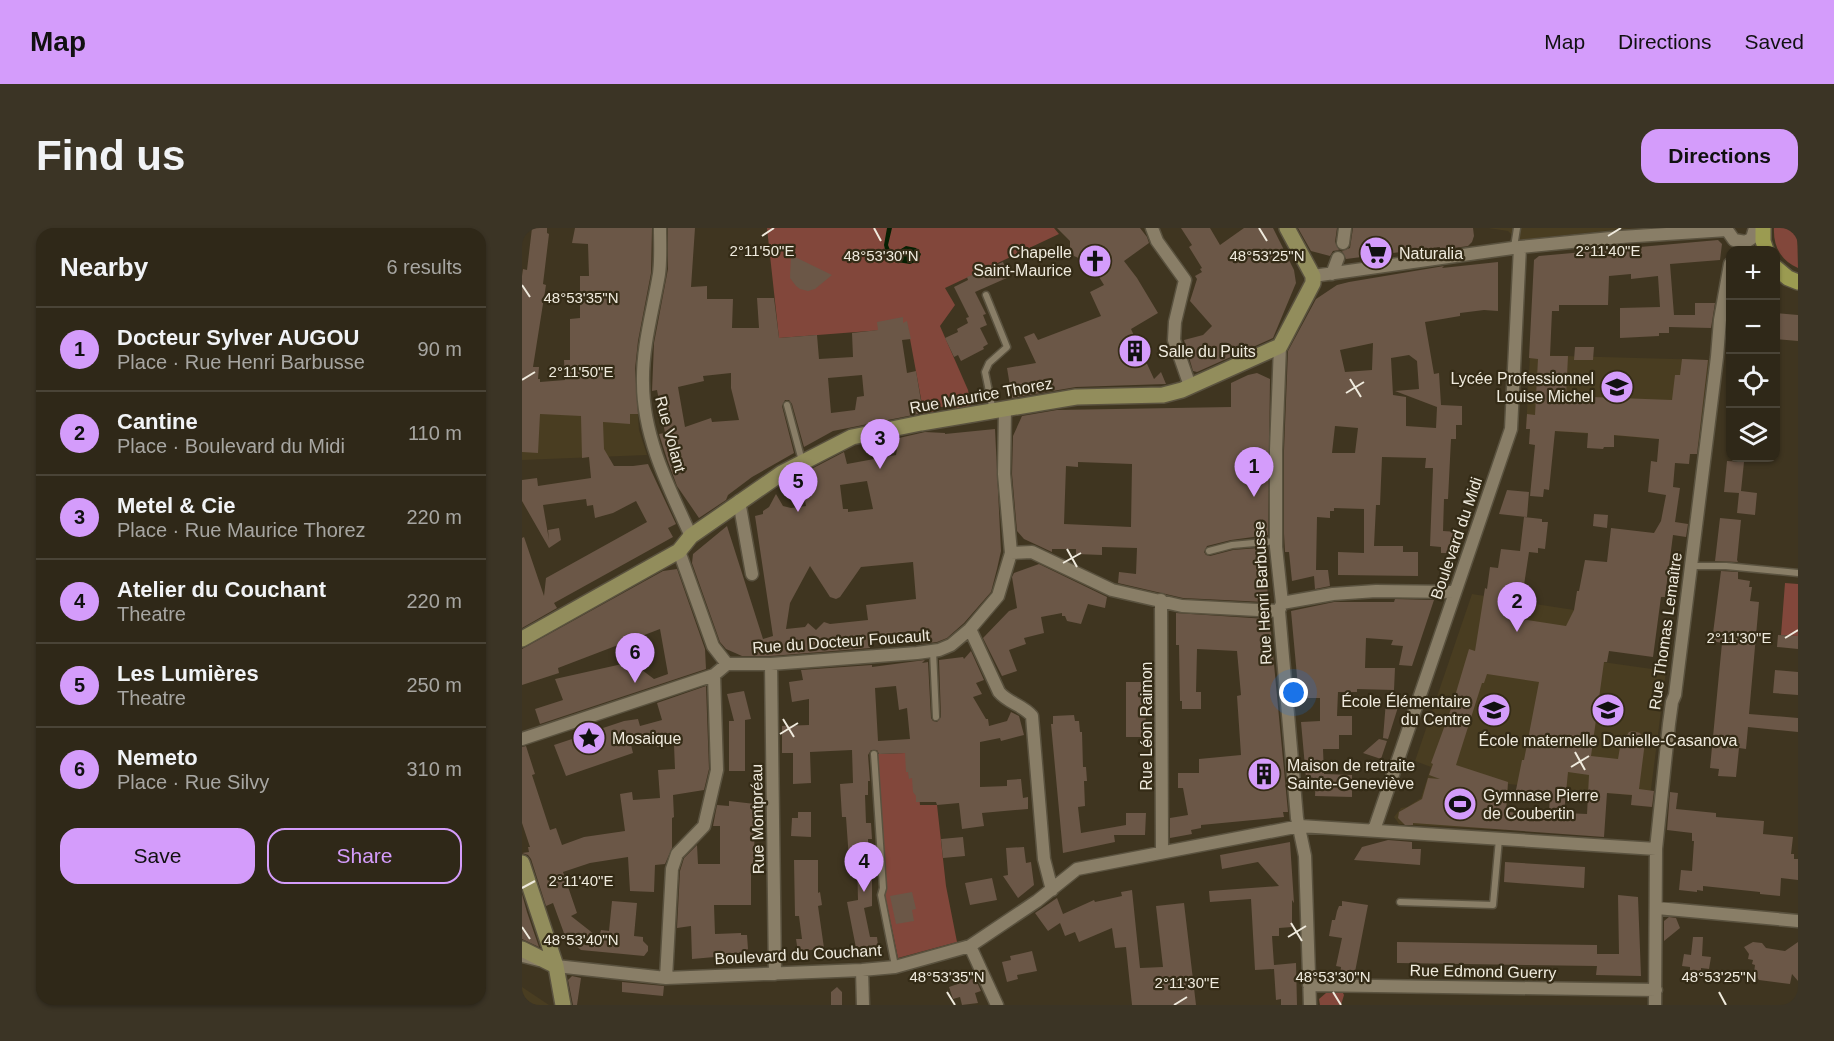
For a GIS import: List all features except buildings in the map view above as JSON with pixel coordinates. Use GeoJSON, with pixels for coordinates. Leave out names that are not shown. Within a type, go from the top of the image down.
{"type":"FeatureCollection","features":[{"type":"Feature","properties":{"kind":"main road"},"geometry":{"type":"LineString","coordinates":[[1763,228],[1765,246]]}},
{"type":"Feature","properties":{"kind":"main road"},"geometry":{"type":"LineString","coordinates":[[1780,271],[1798,282]]}},
{"type":"Feature","properties":{"kind":"street","name":"Rue Volant"},"geometry":{"type":"LineString","coordinates":[[660,228],[659,271],[648,328],[642,383],[645,412],[658,460],[692,536]]}},
{"type":"Feature","properties":{"kind":"street"},"geometry":{"type":"LineString","coordinates":[[1152,228],[1157,241],[1185,280],[1175,322],[1174,340],[1190,386]]}},
{"type":"Feature","properties":{"kind":"street"},"geometry":{"type":"LineString","coordinates":[[1287,228],[1313,276],[1517,248],[1632,236],[1727,230],[1734,240],[1748,246],[1755,228]]}},
{"type":"Feature","properties":{"kind":"street"},"geometry":{"type":"LineString","coordinates":[[1343,243],[1345,228]]}},
{"type":"Feature","properties":{"kind":"street","name":"Boulevard du Midi"},"geometry":{"type":"LineString","coordinates":[[1374,830],[1511,429],[1517,248]]}},
{"type":"Feature","properties":{"kind":"street"},"geometry":{"type":"LineString","coordinates":[[1332,274],[1338,258]]}},
{"type":"Feature","properties":{"kind":"street","name":"Rue Henri Barbusse"},"geometry":{"type":"LineString","coordinates":[[1310,1005],[1305,856],[1300,826],[1276,541],[1281,450],[1280,346],[1312,283],[1313,276]]}},
{"type":"Feature","properties":{"kind":"street","name":"Rue Thomas Lemaître"},"geometry":{"type":"LineString","coordinates":[[1655,1005],[1656,849],[1669,724],[1675,695],[1718,357],[1720,321],[1726,290]]}},
{"type":"Feature","properties":{"kind":"street","name":"Rue Maurice Thorez"},"geometry":{"type":"LineString","coordinates":[[522,639],[679,551],[692,536],[739,501],[782,473],[852,437],[1076,397],[1171,393],[1280,346]]}},
{"type":"Feature","properties":{"kind":"street","name":"Rue du Docteur Foucault"},"geometry":{"type":"LineString","coordinates":[[727,664],[771,664],[933,651],[951,645],[970,629],[998,596],[1011,553],[999,410]]}},
{"type":"Feature","properties":{"kind":"street"},"geometry":{"type":"LineString","coordinates":[[739,501],[752,574]]}},
{"type":"Feature","properties":{"kind":"street"},"geometry":{"type":"LineString","coordinates":[[522,739],[714,675],[727,664],[713,646],[679,551]]}},
{"type":"Feature","properties":{"kind":"street"},"geometry":{"type":"LineString","coordinates":[[1011,553],[1032,552],[1112,590],[1182,606],[1280,607],[1333,594],[1376,591],[1455,592]]}},
{"type":"Feature","properties":{"kind":"street","name":"Rue Léon Raimon"},"geometry":{"type":"LineString","coordinates":[[1161,600],[1162,852]]}},
{"type":"Feature","properties":{"kind":"street"},"geometry":{"type":"LineString","coordinates":[[970,629],[999,692],[1005,698],[1027,710],[1032,716],[1044,859],[1052,890]]}},
{"type":"Feature","properties":{"kind":"street","name":"Rue Montpréau"},"geometry":{"type":"LineString","coordinates":[[771,664],[774,974]]}},
{"type":"Feature","properties":{"kind":"street"},"geometry":{"type":"LineString","coordinates":[[666,978],[672,869],[681,848],[704,826],[717,770],[714,675]]}},
{"type":"Feature","properties":{"kind":"street","name":"Boulevard du Couchant"},"geometry":{"type":"LineString","coordinates":[[522,949],[556,966],[666,978],[895,967],[970,946],[1052,890],[1077,869],[1300,826],[1656,849]]}},
{"type":"Feature","properties":{"kind":"street"},"geometry":{"type":"LineString","coordinates":[[522,863],[556,966],[563,1005]]}},
{"type":"Feature","properties":{"kind":"street"},"geometry":{"type":"LineString","coordinates":[[1657,908],[1798,921]]}},
{"type":"Feature","properties":{"kind":"street"},"geometry":{"type":"LineString","coordinates":[[970,946],[997,1005]]}},
{"type":"Feature","properties":{"kind":"street"},"geometry":{"type":"LineString","coordinates":[[862,970],[863,1005]]}},
{"type":"Feature","properties":{"kind":"street","name":"Rue Edmond Guerry"},"geometry":{"type":"LineString","coordinates":[[1309,985],[1656,990]]}},
{"type":"Feature","properties":{"kind":"lane"},"geometry":{"type":"LineString","coordinates":[[1517,228],[1517,248]]}},
{"type":"Feature","properties":{"kind":"lane"},"geometry":{"type":"LineString","coordinates":[[986,295],[1007,347],[989,363],[985,372],[999,410]]}},
{"type":"Feature","properties":{"kind":"lane"},"geometry":{"type":"LineString","coordinates":[[787,405],[802,462]]}},
{"type":"Feature","properties":{"kind":"lane"},"geometry":{"type":"LineString","coordinates":[[1209,551],[1232,545],[1276,541]]}},
{"type":"Feature","properties":{"kind":"lane"},"geometry":{"type":"LineString","coordinates":[[1691,566],[1726,566],[1798,573]]}},
{"type":"Feature","properties":{"kind":"lane"},"geometry":{"type":"LineString","coordinates":[[933,651],[936,717]]}},
{"type":"Feature","properties":{"kind":"lane"},"geometry":{"type":"LineString","coordinates":[[874,754],[883,888],[881,895],[895,967]]}},
{"type":"Feature","properties":{"kind":"lane"},"geometry":{"type":"LineString","coordinates":[[1400,902],[1493,905],[1499,839]]}},
{"type":"Feature","properties":{"kind":"lane"},"geometry":{"type":"LineString","coordinates":[[522,959],[556,966]]}},
{"type":"Feature","properties":{"kind":"shaded area"},"geometry":{"type":"Polygon","coordinates":[[[767,228],[1054,228],[1059,234],[945,288],[955,305],[940,326],[968,390],[971,408],[956,410],[952,405],[936,408],[934,413],[924,415],[908,328],[779,338],[767,228]]]}},
{"type":"Feature","properties":{"kind":"shaded area"},"geometry":{"type":"Polygon","coordinates":[[[887,228],[892,228],[888,245],[890,250],[896,252],[906,246],[916,248],[921,254],[918,261],[910,264],[891,261],[887,258],[884,245],[887,228]]]}},
{"type":"Feature","properties":{"kind":"shaded area"},"geometry":{"type":"Polygon","coordinates":[[[1488,228],[1632,228],[1517,240],[1508,231],[1488,228]]]}},
{"type":"Feature","properties":{"kind":"shaded area"},"geometry":{"type":"Polygon","coordinates":[[[1774,228],[1797,228],[1798,268],[1783,257],[1780,253],[1780,246],[1777,246],[1774,228]]]}},
{"type":"Feature","properties":{"kind":"shaded area","name":"Lycée Professionnel Louise Michel"},"geometry":{"type":"Polygon","coordinates":[[[1530,355],[1709,360],[1699,442],[1526,429],[1530,355]]]}},
{"type":"Feature","properties":{"kind":"shaded area"},"geometry":{"type":"Polygon","coordinates":[[[637,402],[639,430],[647,455],[522,460],[522,405],[637,402]]]}},
{"type":"Feature","properties":{"kind":"shaded area"},"geometry":{"type":"Polygon","coordinates":[[[1785,583],[1798,584],[1798,636],[1781,635],[1785,583]]]}},
{"type":"Feature","properties":{"kind":"shaded area","name":"École Élémentaire du Centre"},"geometry":{"type":"Polygon","coordinates":[[[1472,594],[1574,610],[1567,657],[1666,671],[1650,797],[1508,784],[1505,830],[1399,824],[1394,817],[1401,808],[1421,798],[1431,767],[1415,761],[1472,594]]]}},
{"type":"Feature","properties":{"kind":"shaded area"},"geometry":{"type":"Polygon","coordinates":[[[905,753],[916,761],[920,805],[937,805],[946,886],[957,942],[898,958],[885,895],[878,754],[905,753]]]}},
{"type":"Feature","properties":{"kind":"shaded area"},"geometry":{"type":"Polygon","coordinates":[[[522,987],[549,1005],[522,1005],[522,987]]]}},
{"type":"Feature","properties":{"kind":"shaded area"},"geometry":{"type":"Polygon","coordinates":[[[1326,993],[1343,993],[1341,1005],[1320,1005],[1319,999],[1326,993]]]}},
{"type":"Feature","properties":{"kind":"railway"},"geometry":{"type":"LineString","coordinates":[[522,1002],[526,1005]]}},
{"type":"Feature","properties":{"kind":"place","name":"Naturalia"},"geometry":{"type":"Point","coordinates":[1376,253]}},
{"type":"Feature","properties":{"kind":"place","name":"Chapelle Saint-Maurice"},"geometry":{"type":"Point","coordinates":[1095,261]}},
{"type":"Feature","properties":{"kind":"place","name":"Salle du Puits"},"geometry":{"type":"Point","coordinates":[1135,351]}},
{"type":"Feature","properties":{"kind":"place","name":"Lycée Professionnel Louise Michel"},"geometry":{"type":"Point","coordinates":[1617,387]}},
{"type":"Feature","properties":{"kind":"place","name":"Metel & Cie"},"geometry":{"type":"Point","coordinates":[880,469]}},
{"type":"Feature","properties":{"kind":"place","name":"Docteur Sylver AUGOU"},"geometry":{"type":"Point","coordinates":[1254,497]}},
{"type":"Feature","properties":{"kind":"place","name":"Les Lumières"},"geometry":{"type":"Point","coordinates":[798,512]}},
{"type":"Feature","properties":{"kind":"place","name":"Cantine"},"geometry":{"type":"Point","coordinates":[1517,632]}},
{"type":"Feature","properties":{"kind":"place","name":"Nemeto"},"geometry":{"type":"Point","coordinates":[635,683]}},
{"type":"Feature","properties":{"kind":"place","name":"École Élémentaire du Centre"},"geometry":{"type":"Point","coordinates":[1494,710]}},
{"type":"Feature","properties":{"kind":"place","name":"École maternelle Danielle-Casanova"},"geometry":{"type":"Point","coordinates":[1608,710]}},
{"type":"Feature","properties":{"kind":"place","name":"Mosaique"},"geometry":{"type":"Point","coordinates":[589,738]}},
{"type":"Feature","properties":{"kind":"place","name":"Maison de retraite Sainte-Geneviève"},"geometry":{"type":"Point","coordinates":[1264,774]}},
{"type":"Feature","properties":{"kind":"place","name":"Gymnase Pierre de Coubertin"},"geometry":{"type":"Point","coordinates":[1460,804]}},
{"type":"Feature","properties":{"kind":"place","name":"Atelier du Couchant"},"geometry":{"type":"Point","coordinates":[864,892]}}]}
